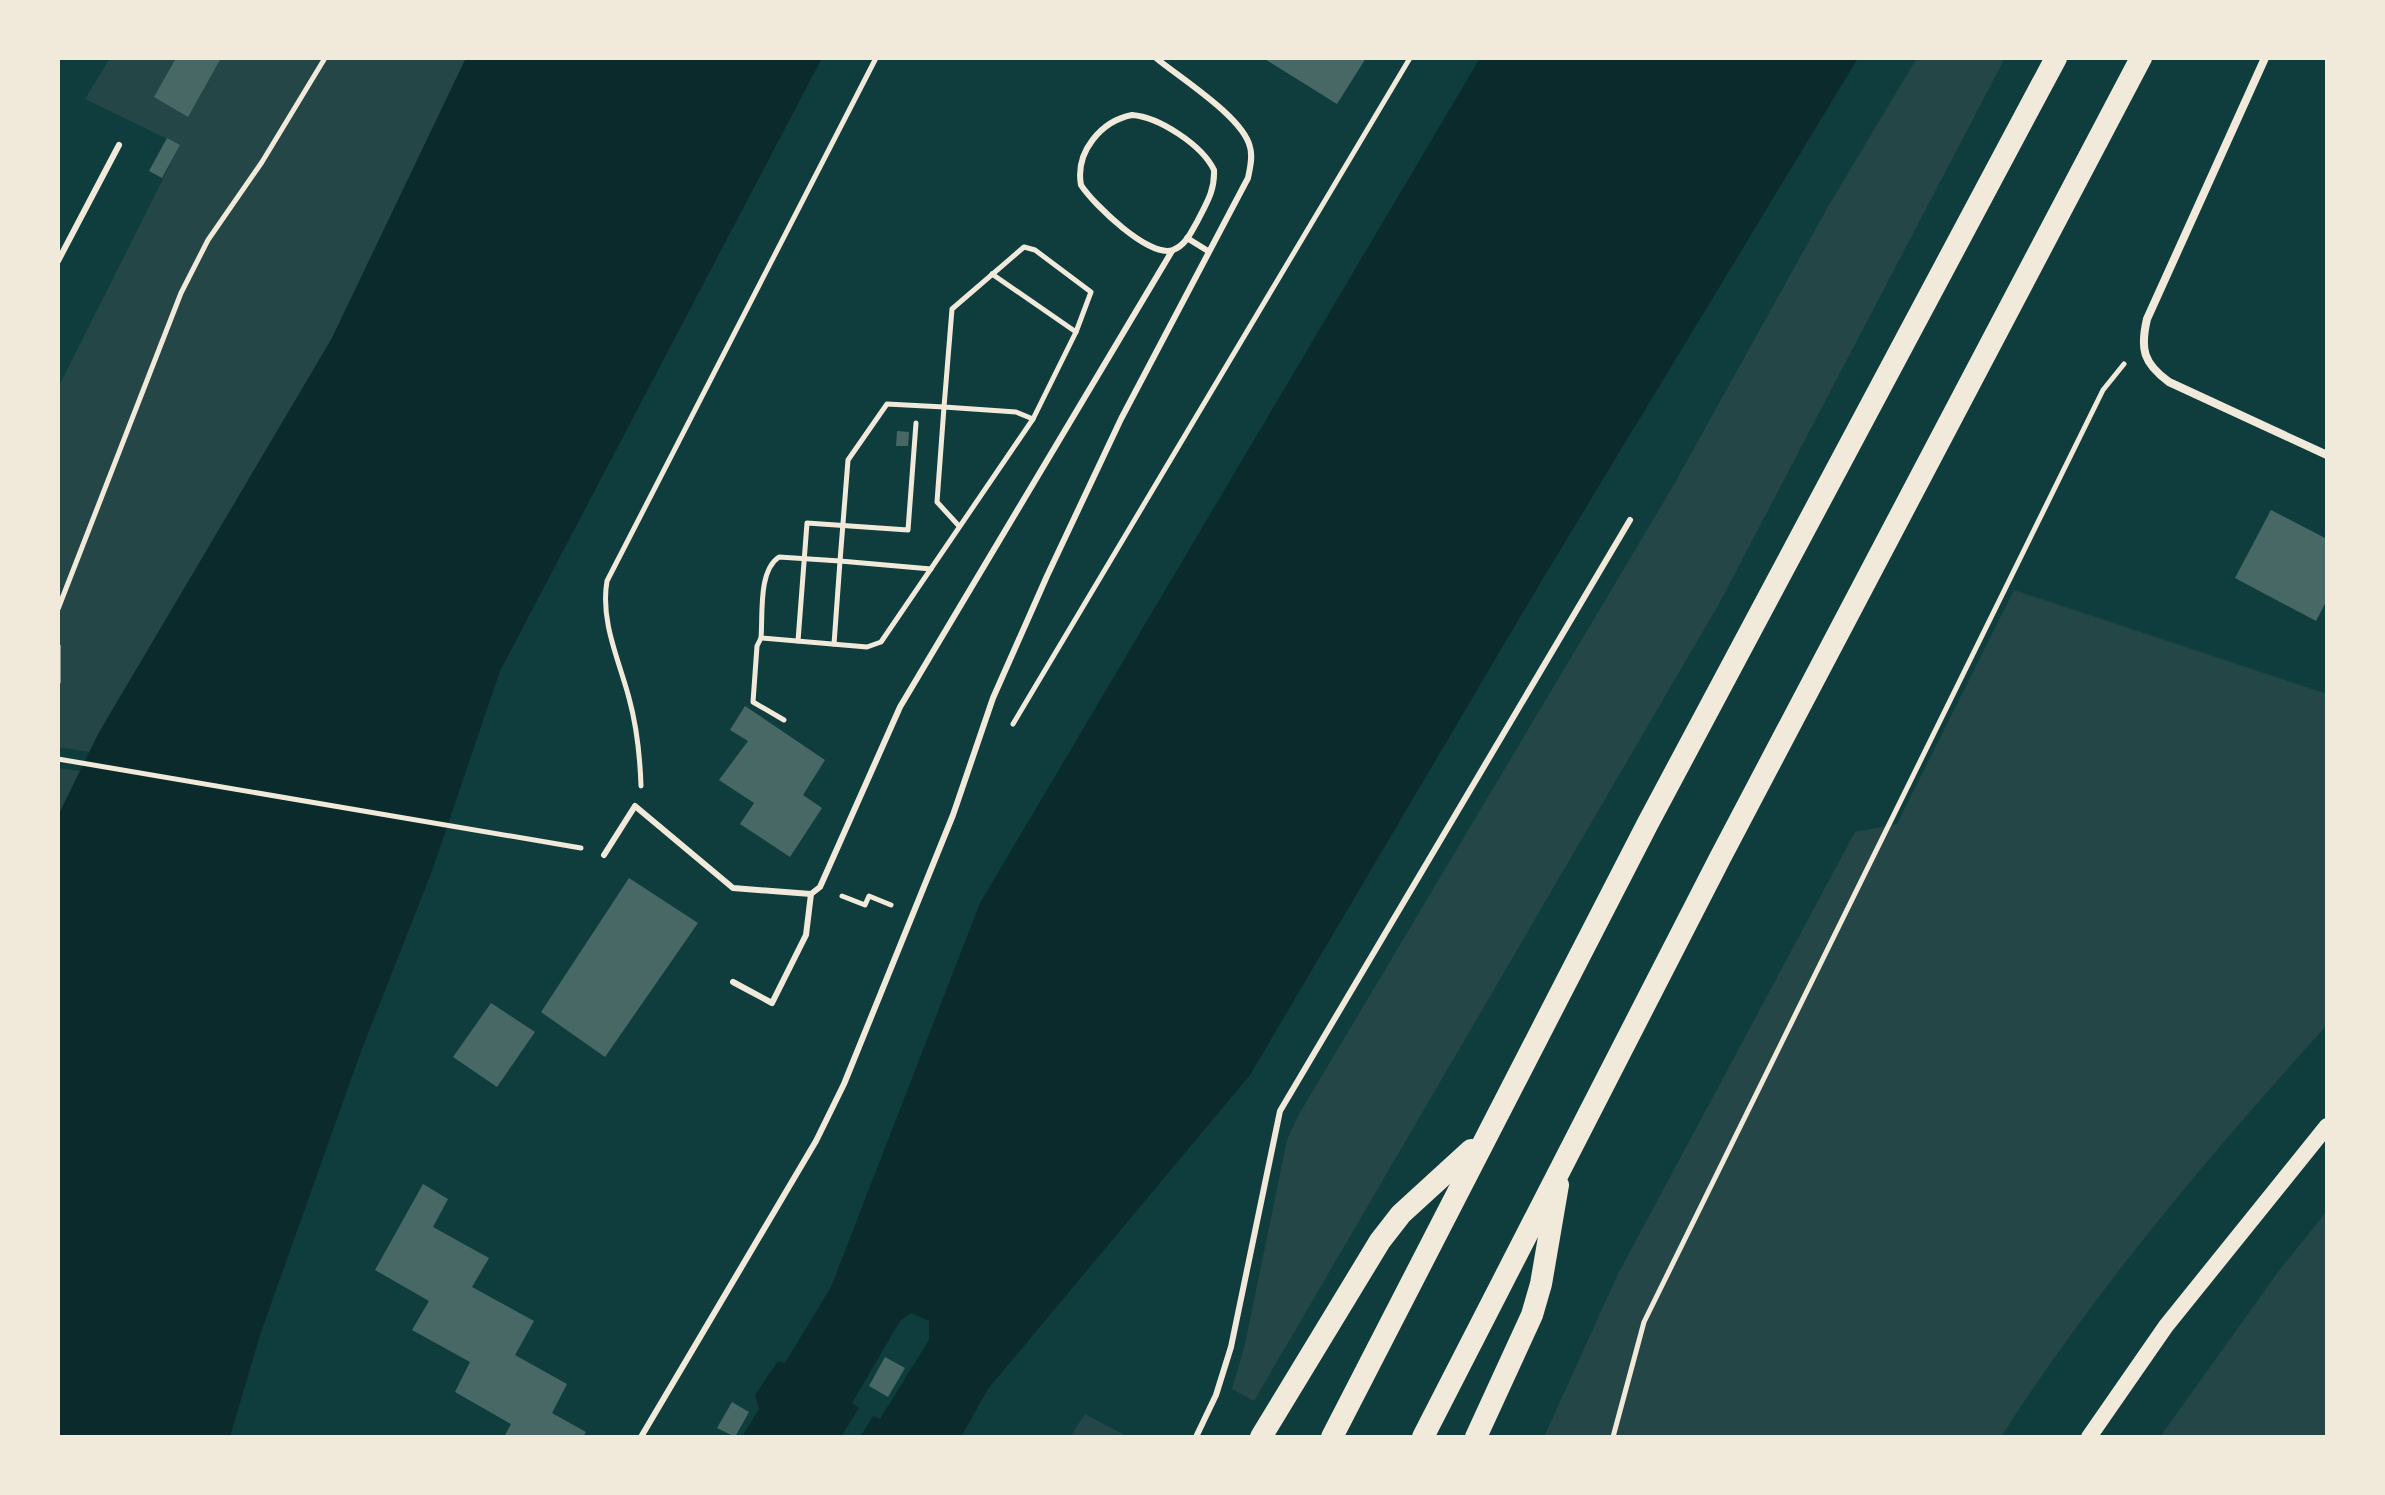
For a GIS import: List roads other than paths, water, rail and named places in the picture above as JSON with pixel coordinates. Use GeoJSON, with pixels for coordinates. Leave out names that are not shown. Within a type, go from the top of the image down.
{"type":"FeatureCollection","features":[{"type":"Feature","properties":{"kind":"highway"},"geometry":{"type":"LineString","coordinates":[[1332,1437],[1484,1138],[2056,58]]}},
{"type":"Feature","properties":{"kind":"highway"},"geometry":{"type":"LineString","coordinates":[[1423,1437],[1562,1164],[2141,58]]}},
{"type":"Feature","properties":{"kind":"highway"},"geometry":{"type":"LineString","coordinates":[[1261,1437],[1380,1241],[1401,1214],[1484,1138]]}},
{"type":"Feature","properties":{"kind":"highway"},"geometry":{"type":"LineString","coordinates":[[1476,1437],[1532,1315],[1541,1284],[1562,1164]]}},
{"type":"Feature","properties":{"kind":"main road"},"geometry":{"type":"LineString","coordinates":[[2089,1437],[2166,1326],[2327,1126]]}},
{"type":"Feature","properties":{"kind":"street"},"geometry":{"type":"LineString","coordinates":[[2265,58],[2147,319],[2142,342],[2143,356],[2153,371],[2169,382],[2327,455]]}},
{"type":"Feature","properties":{"kind":"lane"},"geometry":{"type":"LineString","coordinates":[[641,1437],[816,1141],[844,1084],[953,815],[1009,660],[1114,433],[1248,178],[1251,149],[1247,137],[1223,111],[1156,58]]}},
{"type":"Feature","properties":{"kind":"lane"},"geometry":{"type":"LineString","coordinates":[[604,855],[635,806],[733,888],[811,894],[820,887],[900,707],[1172,251],[1187,238],[1212,194],[1214,170],[1209,160],[1143,116],[1121,117],[1109,123],[1085,152],[1080,167],[1081,185],[1141,241],[1162,252],[1172,251]]}},
{"type":"Feature","properties":{"kind":"lane"},"geometry":{"type":"LineString","coordinates":[[58,261],[119,145]]}},
{"type":"Feature","properties":{"kind":"lane"},"geometry":{"type":"LineString","coordinates":[[1187,238],[1208,251]]}},
{"type":"Feature","properties":{"kind":"lane"},"geometry":{"type":"LineString","coordinates":[[1196,1437],[1216,1395],[1231,1347],[1280,1111],[1630,520]]}},
{"type":"Feature","properties":{"kind":"lane"},"geometry":{"type":"LineString","coordinates":[[733,982],[772,1003],[806,935],[811,894]]}}]}
